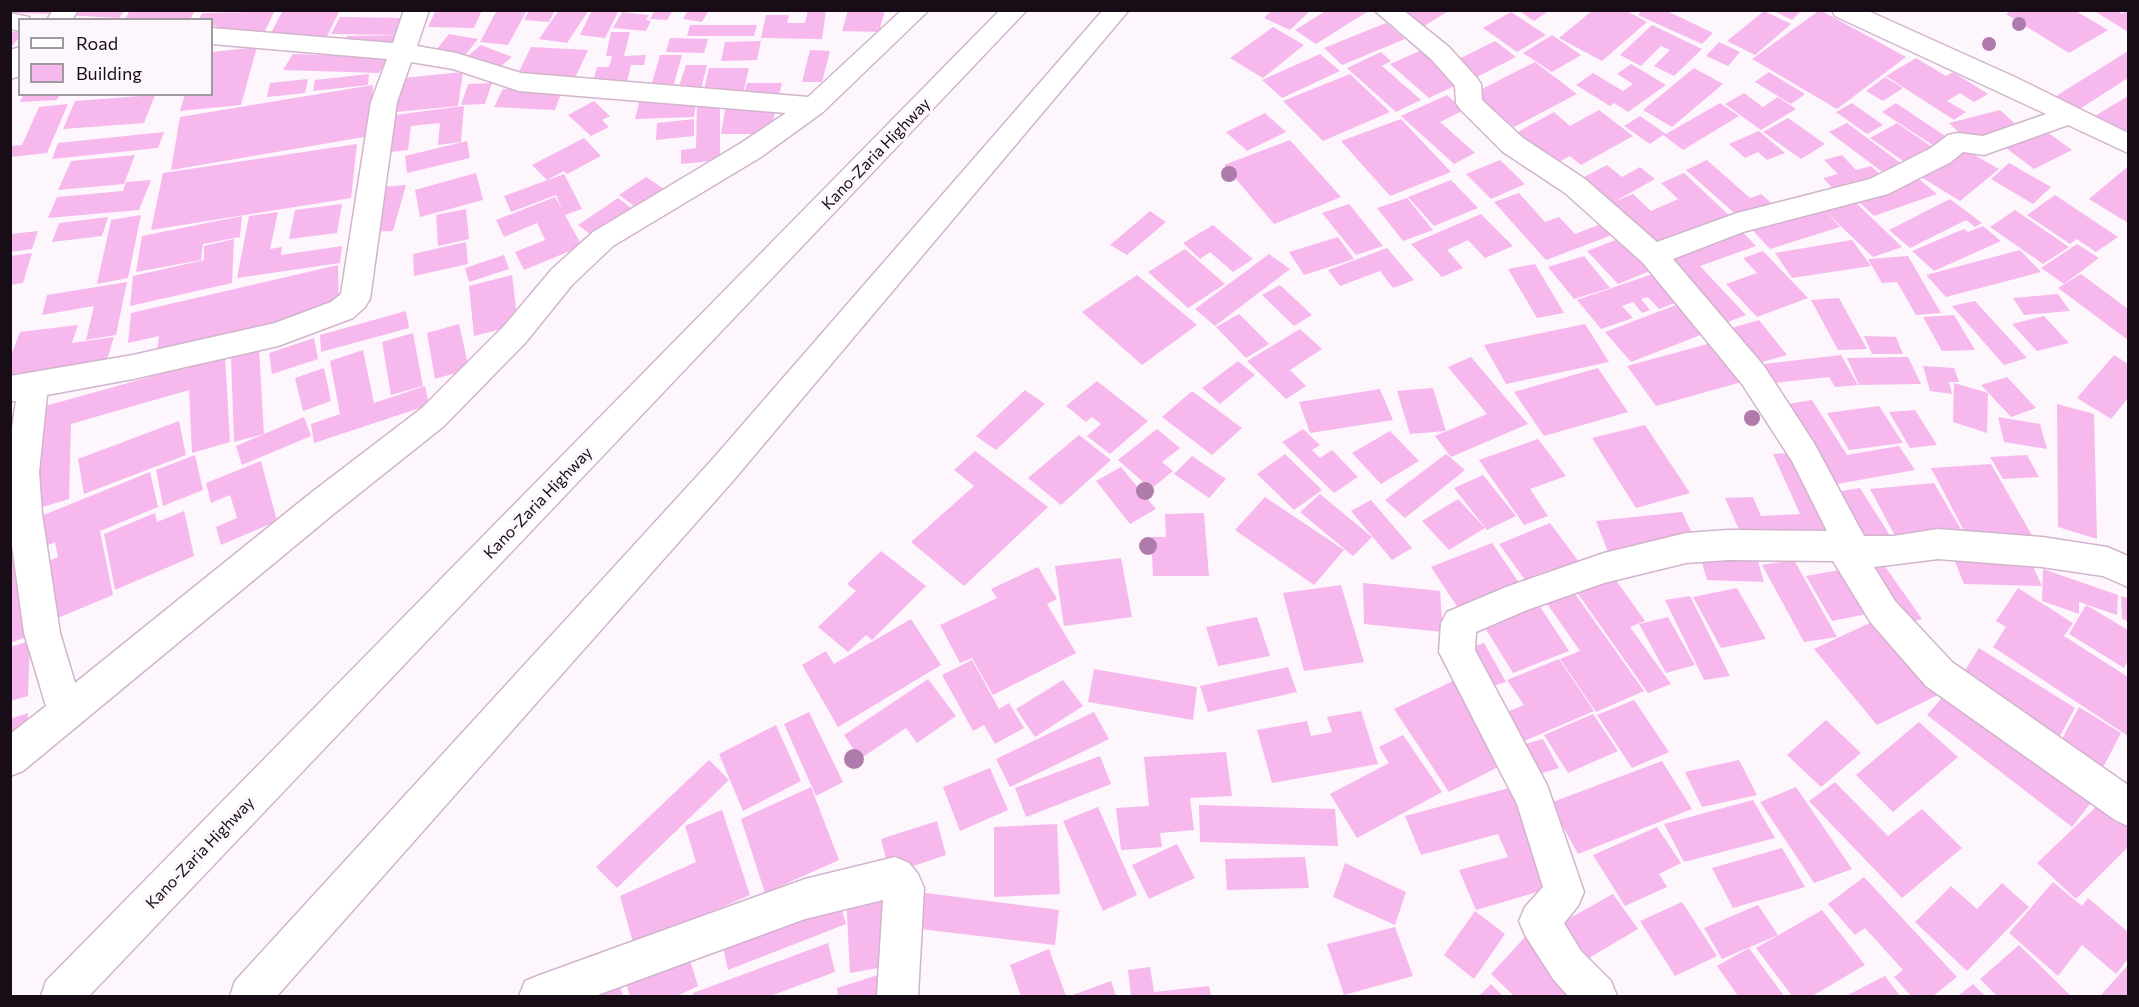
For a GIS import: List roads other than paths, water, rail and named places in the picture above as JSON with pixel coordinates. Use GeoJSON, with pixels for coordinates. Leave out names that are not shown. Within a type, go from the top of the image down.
{"type":"FeatureCollection","features":[{"type":"Feature","properties":{"kind":"main road"},"geometry":{"type":"LineString","coordinates":[[66,712],[42,633],[25,514],[22,387],[133,367],[278,334],[342,310],[355,299],[384,102],[417,10]]}},
{"type":"Feature","properties":{"kind":"main road"},"geometry":{"type":"LineString","coordinates":[[10,758],[324,502],[433,417],[494,356],[562,277],[603,239],[751,150],[814,106],[917,10]]}},
{"type":"Feature","properties":{"kind":"main road","name":"Kano-Zaria Highway"},"geometry":{"type":"LineString","coordinates":[[62,996],[1015,10]]}},
{"type":"Feature","properties":{"kind":"main road"},"geometry":{"type":"LineString","coordinates":[[250,996],[721,472],[1117,10]]}},
{"type":"Feature","properties":{"kind":"main road"},"geometry":{"type":"LineString","coordinates":[[1386,10],[1440,53],[1468,84],[1469,104],[1513,145],[1575,186],[1653,255],[1753,375],[1803,452],[1847,546],[1883,612],[1939,674],[2128,807]]}},
{"type":"Feature","properties":{"kind":"main road"},"geometry":{"type":"LineString","coordinates":[[1844,10],[2008,84],[2128,144]]}},
{"type":"Feature","properties":{"kind":"main road"},"geometry":{"type":"LineString","coordinates":[[213,36],[401,52],[456,61],[519,82],[814,106]]}},
{"type":"Feature","properties":{"kind":"main road"},"geometry":{"type":"LineString","coordinates":[[10,71],[18,58]]}},
{"type":"Feature","properties":{"kind":"main road"},"geometry":{"type":"LineString","coordinates":[[1653,255],[1737,223],[1878,187],[1941,155],[1959,142],[1984,146],[2070,115]]}},
{"type":"Feature","properties":{"kind":"main road"},"geometry":{"type":"LineString","coordinates":[[1596,996],[1568,964],[1539,921],[1564,892],[1534,798],[1457,652],[1459,623],[1518,597],[1604,568],[1686,548],[1765,544],[1847,546],[1868,552],[1893,551],[1938,544],[2042,552],[2107,562],[2128,572]]}},
{"type":"Feature","properties":{"kind":"main road"},"geometry":{"type":"LineString","coordinates":[[540,996],[805,898],[895,877],[904,888],[898,996]]}}]}
